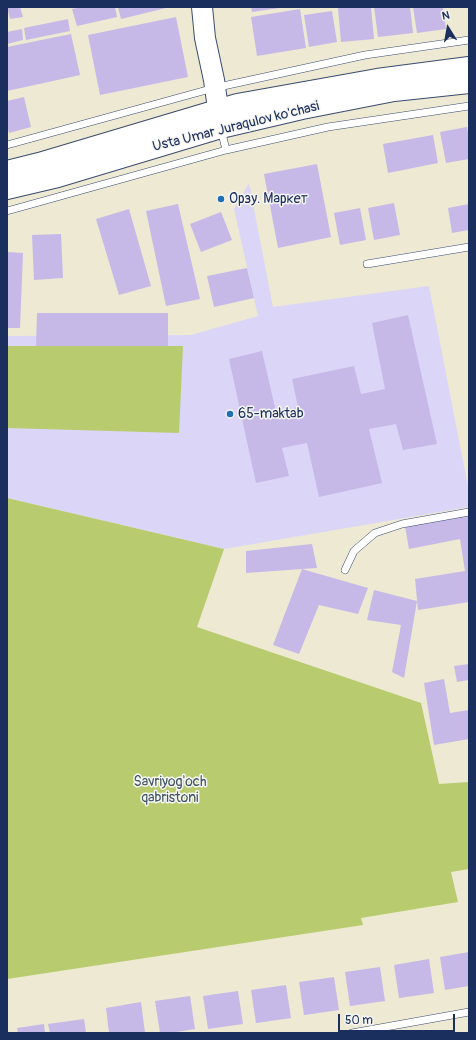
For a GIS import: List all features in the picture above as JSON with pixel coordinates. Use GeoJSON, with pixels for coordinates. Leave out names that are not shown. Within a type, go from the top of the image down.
{"type":"FeatureCollection","features":[{"type":"Feature","properties":{"kind":"main road"},"geometry":{"type":"LineString","coordinates":[[202,7],[205,38],[219,119]]}},
{"type":"Feature","properties":{"kind":"main road","name":"Usta Umar Juraqulov ko'chasi"},"geometry":{"type":"LineString","coordinates":[[7,189],[58,177],[219,119],[237,104],[377,79],[469,67]]}},
{"type":"Feature","properties":{"kind":"main road","name":"Usta Umar Juraqulov ko'chasi"},"geometry":{"type":"LineString","coordinates":[[7,171],[219,119],[302,109],[394,91],[469,83]]}},
{"type":"Feature","properties":{"kind":"lane"},"geometry":{"type":"LineString","coordinates":[[7,144],[214,88],[365,55],[469,40]]}},
{"type":"Feature","properties":{"kind":"lane"},"geometry":{"type":"LineString","coordinates":[[7,211],[226,150],[328,127],[469,106]]}},
{"type":"Feature","properties":{"kind":"lane"},"geometry":{"type":"LineString","coordinates":[[219,119],[226,150]]}},
{"type":"Feature","properties":{"kind":"lane"},"geometry":{"type":"LineString","coordinates":[[367,264],[469,247]]}},
{"type":"Feature","properties":{"kind":"lane"},"geometry":{"type":"LineString","coordinates":[[345,570],[354,551],[375,533],[402,524],[469,512]]}},
{"type":"Feature","properties":{"kind":"lane"},"geometry":{"type":"LineString","coordinates":[[352,1033],[469,1012]]}},
{"type":"Feature","properties":{"kind":"shaded area","name":"65-maktab"},"geometry":{"type":"Polygon","coordinates":[[[249,183],[273,307],[429,286],[469,492],[469,507],[224,549],[7,498],[7,336],[191,335],[258,316],[234,209],[249,183]]]}},
{"type":"Feature","properties":{"kind":"green space"},"geometry":{"type":"Polygon","coordinates":[[[7,346],[183,346],[179,433],[7,428],[7,346]]]}},
{"type":"Feature","properties":{"kind":"green space","name":"Savriyog'och qabristoni"},"geometry":{"type":"Polygon","coordinates":[[[7,498],[224,549],[197,627],[421,703],[439,784],[469,782],[469,869],[451,872],[458,902],[361,918],[363,925],[7,979],[7,498]]]}},
{"type":"Feature","properties":{"kind":"building"},"geometry":{"type":"Polygon","coordinates":[[[7,7],[20,7],[23,17],[10,19],[7,7]]]}},
{"type":"Feature","properties":{"kind":"building"},"geometry":{"type":"Polygon","coordinates":[[[82,7],[115,7],[117,17],[77,26],[72,9],[82,7]]]}},
{"type":"Feature","properties":{"kind":"building"},"geometry":{"type":"Polygon","coordinates":[[[118,7],[166,7],[166,8],[121,19],[118,7]]]}},
{"type":"Feature","properties":{"kind":"building"},"geometry":{"type":"Polygon","coordinates":[[[251,7],[279,7],[279,8],[252,12],[251,7]]]}},
{"type":"Feature","properties":{"kind":"building"},"geometry":{"type":"Polygon","coordinates":[[[371,7],[374,39],[341,42],[338,8],[371,7]]]}},
{"type":"Feature","properties":{"kind":"building"},"geometry":{"type":"Polygon","coordinates":[[[374,7],[410,7],[413,33],[378,37],[374,7]]]}},
{"type":"Feature","properties":{"kind":"building"},"geometry":{"type":"Polygon","coordinates":[[[413,7],[443,7],[446,29],[417,33],[413,7]]]}},
{"type":"Feature","properties":{"kind":"building"},"geometry":{"type":"Polygon","coordinates":[[[300,9],[306,48],[257,56],[251,17],[300,9]]]}},
{"type":"Feature","properties":{"kind":"building"},"geometry":{"type":"Polygon","coordinates":[[[332,11],[337,42],[309,47],[304,15],[332,11]]]}},
{"type":"Feature","properties":{"kind":"building"},"geometry":{"type":"Polygon","coordinates":[[[176,17],[188,77],[100,95],[88,35],[176,17]]]}},
{"type":"Feature","properties":{"kind":"building"},"geometry":{"type":"Polygon","coordinates":[[[68,19],[70,31],[26,40],[24,28],[68,19]]]}},
{"type":"Feature","properties":{"kind":"building"},"geometry":{"type":"Polygon","coordinates":[[[22,29],[23,40],[7,44],[7,32],[22,29]]]}},
{"type":"Feature","properties":{"kind":"building"},"geometry":{"type":"Polygon","coordinates":[[[71,34],[80,75],[7,91],[7,47],[71,34]]]}},
{"type":"Feature","properties":{"kind":"building"},"geometry":{"type":"Polygon","coordinates":[[[24,97],[31,127],[9,133],[7,125],[7,101],[24,97]]]}},
{"type":"Feature","properties":{"kind":"building"},"geometry":{"type":"Polygon","coordinates":[[[467,127],[469,138],[469,159],[446,163],[440,132],[467,127]]]}},
{"type":"Feature","properties":{"kind":"building"},"geometry":{"type":"Polygon","coordinates":[[[433,135],[438,163],[388,173],[383,144],[433,135]]]}},
{"type":"Feature","properties":{"kind":"building"},"geometry":{"type":"Polygon","coordinates":[[[317,164],[331,237],[278,248],[264,174],[317,164]]]}},
{"type":"Feature","properties":{"kind":"building"},"geometry":{"type":"Polygon","coordinates":[[[394,203],[400,235],[374,240],[368,208],[394,203]]]}},
{"type":"Feature","properties":{"kind":"building"},"geometry":{"type":"Polygon","coordinates":[[[178,204],[200,299],[166,306],[146,211],[178,204]]]}},
{"type":"Feature","properties":{"kind":"building"},"geometry":{"type":"Polygon","coordinates":[[[469,204],[469,230],[452,233],[448,208],[469,204]]]}},
{"type":"Feature","properties":{"kind":"building"},"geometry":{"type":"Polygon","coordinates":[[[360,208],[366,240],[340,245],[334,213],[360,208]]]}},
{"type":"Feature","properties":{"kind":"building"},"geometry":{"type":"Polygon","coordinates":[[[129,209],[151,286],[119,295],[96,219],[129,209]]]}},
{"type":"Feature","properties":{"kind":"building"},"geometry":{"type":"Polygon","coordinates":[[[221,212],[232,240],[201,252],[190,224],[221,212]]]}},
{"type":"Feature","properties":{"kind":"building"},"geometry":{"type":"Polygon","coordinates":[[[61,234],[63,278],[34,280],[32,235],[61,234]]]}},
{"type":"Feature","properties":{"kind":"building"},"geometry":{"type":"Polygon","coordinates":[[[7,252],[23,253],[20,328],[7,328],[7,252]]]}},
{"type":"Feature","properties":{"kind":"building"},"geometry":{"type":"Polygon","coordinates":[[[247,268],[254,298],[214,307],[207,276],[247,268]]]}},
{"type":"Feature","properties":{"kind":"building"},"geometry":{"type":"Polygon","coordinates":[[[37,313],[168,313],[168,346],[36,346],[37,313]]]}},
{"type":"Feature","properties":{"kind":"building"},"geometry":{"type":"Polygon","coordinates":[[[408,315],[437,444],[403,450],[396,424],[369,429],[382,483],[319,497],[307,443],[282,448],[289,476],[256,483],[229,359],[262,351],[276,412],[298,407],[292,379],[354,366],[361,394],[385,389],[372,323],[408,315]]]}},
{"type":"Feature","properties":{"kind":"building"},"geometry":{"type":"Polygon","coordinates":[[[469,515],[469,602],[418,610],[415,579],[465,571],[460,539],[409,549],[405,526],[469,515]]]}},
{"type":"Feature","properties":{"kind":"building"},"geometry":{"type":"Polygon","coordinates":[[[312,544],[317,568],[246,573],[246,551],[312,544]]]}},
{"type":"Feature","properties":{"kind":"building"},"geometry":{"type":"Polygon","coordinates":[[[302,569],[368,588],[358,614],[319,605],[299,654],[273,645],[302,569]]]}},
{"type":"Feature","properties":{"kind":"building"},"geometry":{"type":"Polygon","coordinates":[[[374,590],[417,601],[404,678],[392,672],[401,625],[367,620],[374,590]]]}},
{"type":"Feature","properties":{"kind":"building"},"geometry":{"type":"Polygon","coordinates":[[[469,664],[469,680],[457,682],[454,666],[469,664]]]}},
{"type":"Feature","properties":{"kind":"building"},"geometry":{"type":"Polygon","coordinates":[[[444,679],[450,713],[469,710],[469,739],[434,745],[424,683],[444,679]]]}},
{"type":"Feature","properties":{"kind":"building"},"geometry":{"type":"Polygon","coordinates":[[[469,952],[469,986],[445,990],[440,957],[469,952]]]}},
{"type":"Feature","properties":{"kind":"building"},"geometry":{"type":"Polygon","coordinates":[[[429,959],[434,993],[399,998],[394,965],[429,959]]]}},
{"type":"Feature","properties":{"kind":"building"},"geometry":{"type":"Polygon","coordinates":[[[380,967],[385,1001],[350,1006],[345,972],[380,967]]]}},
{"type":"Feature","properties":{"kind":"building"},"geometry":{"type":"Polygon","coordinates":[[[334,977],[339,1010],[304,1015],[299,982],[334,977]]]}},
{"type":"Feature","properties":{"kind":"building"},"geometry":{"type":"Polygon","coordinates":[[[286,985],[291,1018],[256,1023],[251,990],[286,985]]]}},
{"type":"Feature","properties":{"kind":"building"},"geometry":{"type":"Polygon","coordinates":[[[238,991],[243,1024],[208,1029],[203,996],[238,991]]]}},
{"type":"Feature","properties":{"kind":"building"},"geometry":{"type":"Polygon","coordinates":[[[190,996],[195,1029],[160,1033],[155,1001],[190,996]]]}},
{"type":"Feature","properties":{"kind":"building"},"geometry":{"type":"Polygon","coordinates":[[[141,1002],[145,1033],[109,1033],[106,1008],[141,1002]]]}},
{"type":"Feature","properties":{"kind":"building"},"geometry":{"type":"Polygon","coordinates":[[[84,1019],[86,1033],[50,1033],[48,1024],[84,1019]]]}},
{"type":"Feature","properties":{"kind":"building"},"geometry":{"type":"Polygon","coordinates":[[[44,1024],[45,1033],[18,1033],[17,1028],[44,1024]]]}},
{"type":"Feature","properties":{"kind":"place","name":"Орзу. Маркет"},"geometry":{"type":"Point","coordinates":[221,199]}},
{"type":"Feature","properties":{"kind":"place","name":"65-maktab"},"geometry":{"type":"Point","coordinates":[230,414]}}]}
